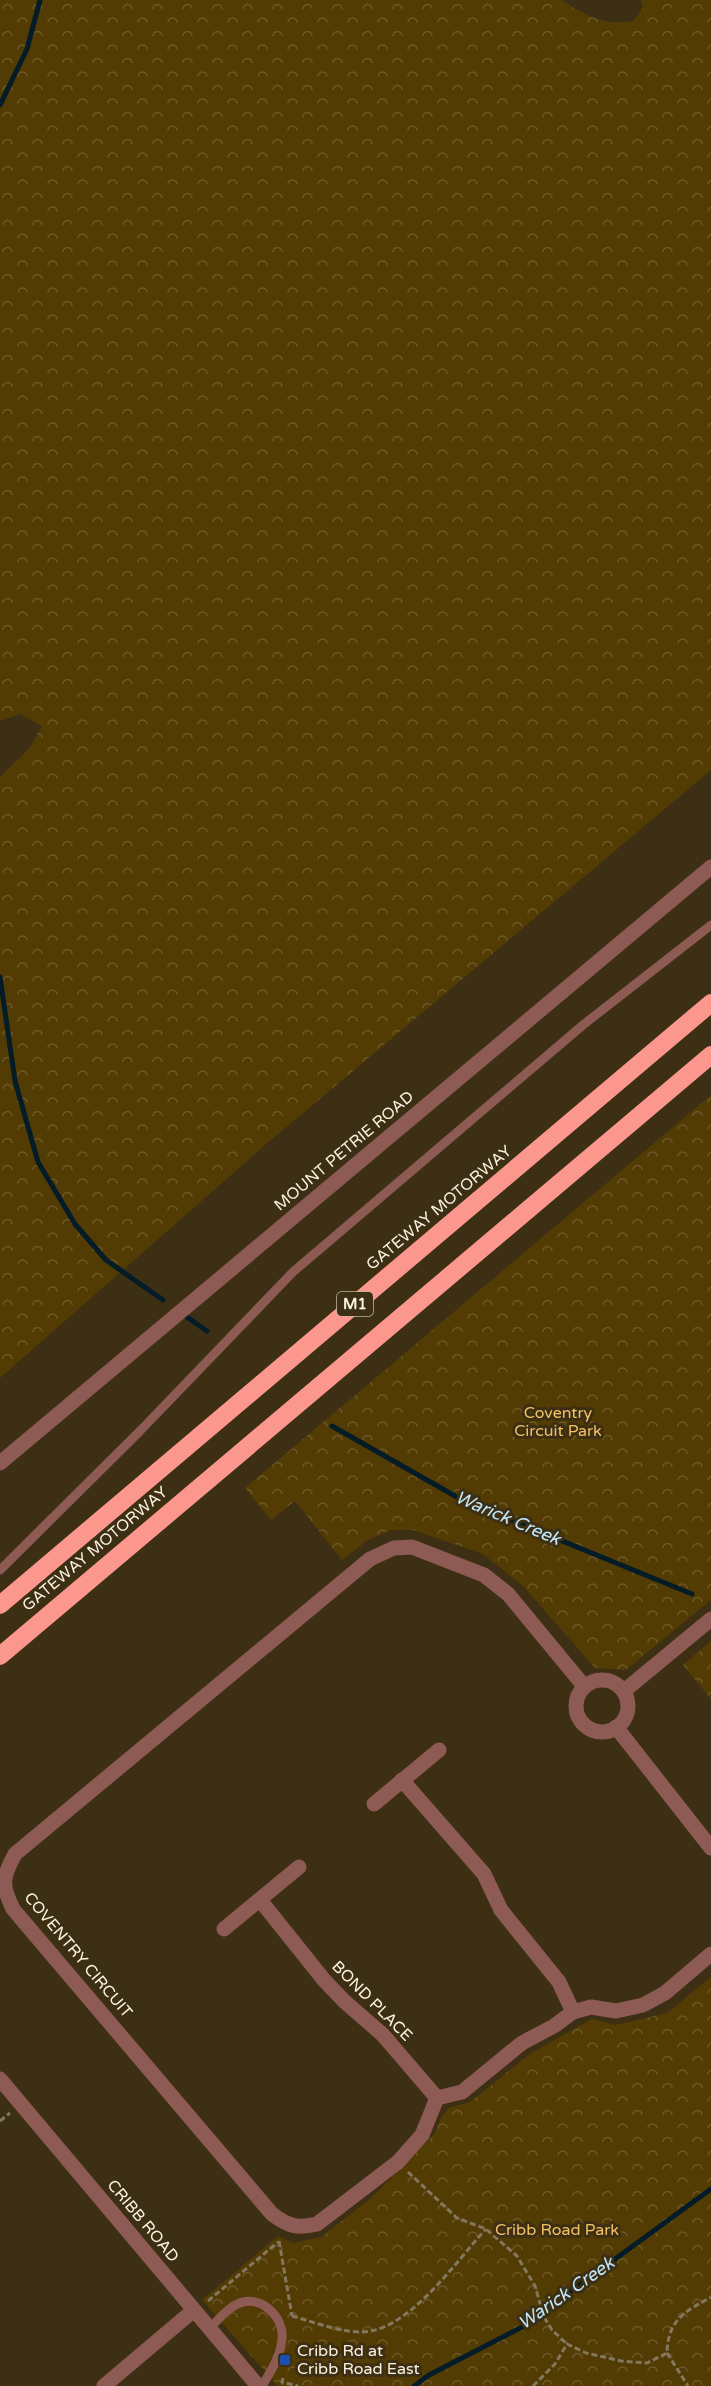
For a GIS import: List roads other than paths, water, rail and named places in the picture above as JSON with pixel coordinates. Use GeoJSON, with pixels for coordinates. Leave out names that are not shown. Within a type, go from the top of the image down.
{"type":"FeatureCollection","features":[{"type":"Feature","properties":{"kind":"highway","name":"GATEWAY MOTORWAY"},"geometry":{"type":"LineString","coordinates":[[0,1605],[711,1003]]}},
{"type":"Feature","properties":{"kind":"highway","name":"GATEWAY MOTORWAY"},"geometry":{"type":"LineString","coordinates":[[0,1656],[711,1055]]}},
{"type":"Feature","properties":{"kind":"street","name":"MOUNT PETRIE ROAD"},"geometry":{"type":"LineString","coordinates":[[0,1463],[711,867]]}},
{"type":"Feature","properties":{"kind":"street","name":"COVENTRY CIRCUIT"},"geometry":{"type":"LineString","coordinates":[[437,2098],[422,2135],[398,2162],[317,2224],[301,2228],[287,2225],[272,2214],[13,1909],[4,1892],[3,1875],[15,1854],[370,1559],[394,1548],[412,1547],[484,1575],[508,1594],[584,1686]]}},
{"type":"Feature","properties":{"kind":"street"},"geometry":{"type":"LineString","coordinates":[[624,1691],[711,1619]]}},
{"type":"Feature","properties":{"kind":"street"},"geometry":{"type":"LineString","coordinates":[[605,1680],[616,1684],[624,1691],[627,1711],[616,1727],[598,1731],[581,1721],[576,1703],[584,1686],[594,1681],[605,1680]]}},
{"type":"Feature","properties":{"kind":"street"},"geometry":{"type":"LineString","coordinates":[[616,1727],[711,1848]]}},
{"type":"Feature","properties":{"kind":"street"},"geometry":{"type":"LineString","coordinates":[[374,1804],[439,1750]]}},
{"type":"Feature","properties":{"kind":"street"},"geometry":{"type":"LineString","coordinates":[[402,1780],[484,1874],[501,1911],[558,1982],[573,2012]]}},
{"type":"Feature","properties":{"kind":"street"},"geometry":{"type":"LineString","coordinates":[[224,1929],[299,1867]]}},
{"type":"Feature","properties":{"kind":"street","name":"BOND PLACE"},"geometry":{"type":"LineString","coordinates":[[260,1900],[331,1988],[383,2035],[437,2098]]}},
{"type":"Feature","properties":{"kind":"street"},"geometry":{"type":"LineString","coordinates":[[437,2098],[462,2092],[522,2043],[554,2026],[573,2012],[591,2007],[616,2011],[643,2005],[664,1992],[711,1954]]}},
{"type":"Feature","properties":{"kind":"street","name":"CRIBB ROAD"},"geometry":{"type":"LineString","coordinates":[[0,2079],[260,2386]]}},
{"type":"Feature","properties":{"kind":"street"},"geometry":{"type":"LineString","coordinates":[[104,2386],[194,2310]]}},
{"type":"Feature","properties":{"kind":"lane"},"geometry":{"type":"LineString","coordinates":[[0,1569],[140,1431],[293,1272],[583,1025],[711,925]]}},
{"type":"Feature","properties":{"kind":"lane"},"geometry":{"type":"LineString","coordinates":[[210,2328],[232,2307],[243,2302],[259,2304],[271,2311],[279,2321],[283,2336],[275,2365],[260,2386]]}},
{"type":"Feature","properties":{"kind":"waterway","name":"Warick Creek"},"geometry":{"type":"LineString","coordinates":[[0,105],[27,49],[40,0]]}},
{"type":"Feature","properties":{"kind":"waterway","name":"Warick Creek"},"geometry":{"type":"LineString","coordinates":[[0,977],[15,1081],[38,1162],[75,1224],[106,1260],[163,1300]]}},
{"type":"Feature","properties":{"kind":"waterway","name":"Warick Creek"},"geometry":{"type":"LineString","coordinates":[[187,1317],[207,1331]]}},
{"type":"Feature","properties":{"kind":"waterway","name":"Warick Creek"},"geometry":{"type":"LineString","coordinates":[[332,1426],[462,1500],[692,1594]]}},
{"type":"Feature","properties":{"kind":"waterway","name":"Warick Creek"},"geometry":{"type":"LineString","coordinates":[[414,2386],[429,2375],[522,2327],[711,2189]]}},
{"type":"Feature","properties":{"kind":"place","name":"Cribb Rd at Cribb Road East"},"geometry":{"type":"Point","coordinates":[285,2360]}},
{"type":"Feature","properties":{"kind":"park label","name":"Coventry Circuit Park"},"geometry":{"type":"Point","coordinates":[558,1422]}},
{"type":"Feature","properties":{"kind":"park label","name":"Cribb Road Park"},"geometry":{"type":"Point","coordinates":[557,2230]}}]}
